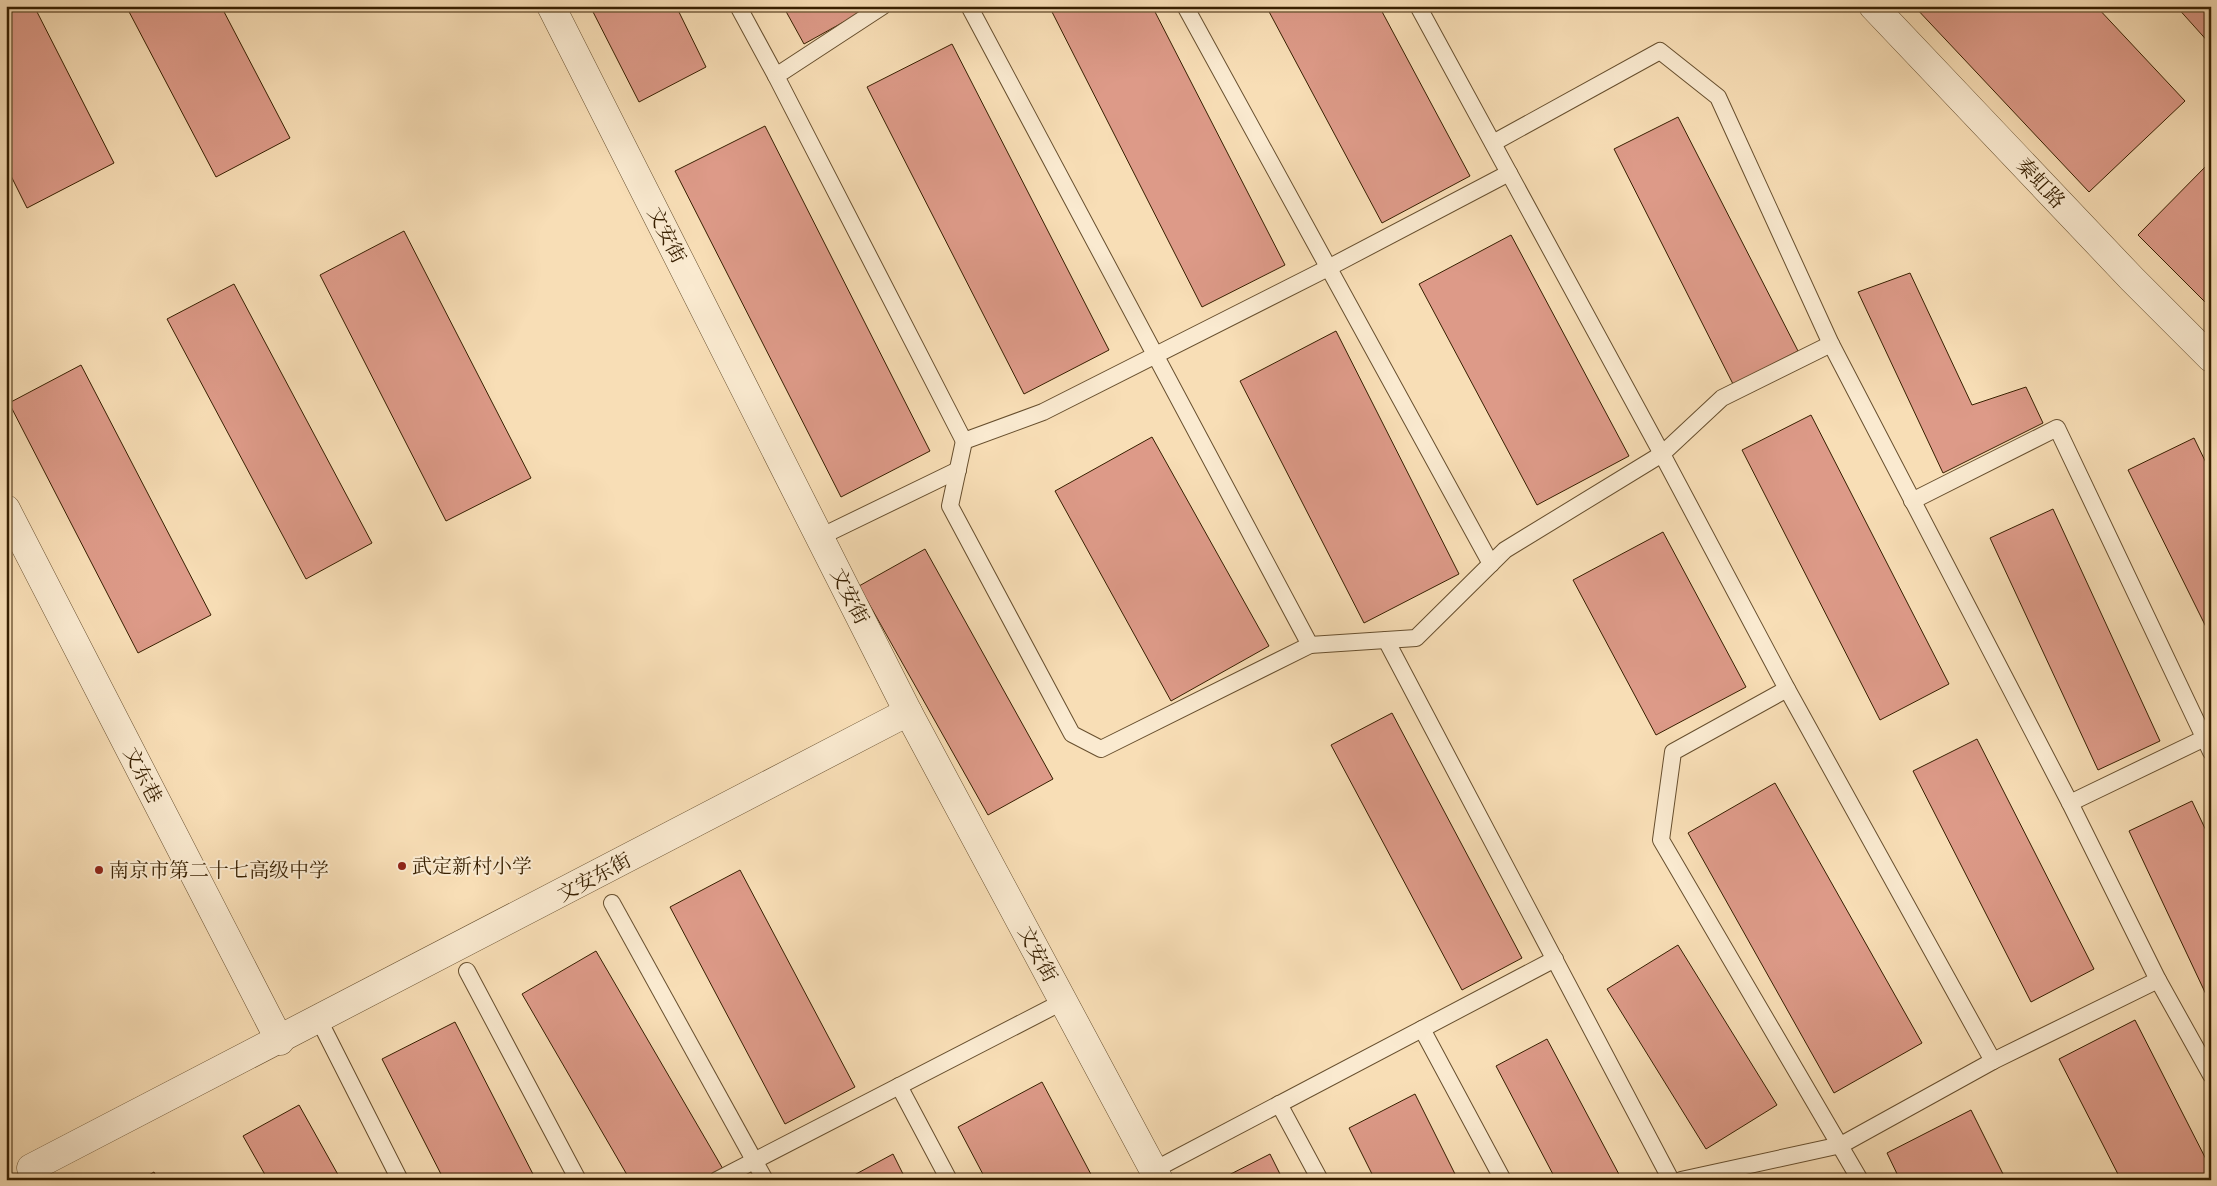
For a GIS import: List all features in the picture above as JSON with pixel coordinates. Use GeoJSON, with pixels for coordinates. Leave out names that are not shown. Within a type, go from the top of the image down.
{"type":"FeatureCollection","features":[{"type":"Feature","properties":{"kind":"street","name":"文安街"},"geometry":{"type":"LineString","coordinates":[[551,6],[908,712],[1157,1175]]}},
{"type":"Feature","properties":{"kind":"street","name":"秦虹路"},"geometry":{"type":"LineString","coordinates":[[1873,6],[2132,279],[2211,358]]}},
{"type":"Feature","properties":{"kind":"street","name":"文东巷"},"geometry":{"type":"LineString","coordinates":[[6,509],[280,1041]]}},
{"type":"Feature","properties":{"kind":"street","name":"文安东街"},"geometry":{"type":"LineString","coordinates":[[37,1180],[31,1168],[280,1041],[908,712]]}},
{"type":"Feature","properties":{"kind":"lane"},"geometry":{"type":"LineString","coordinates":[[738,6],[964,441],[950,506],[1072,734],[1101,749],[1310,645],[1416,638],[1506,550],[1662,454],[1722,398],[1831,344]]}},
{"type":"Feature","properties":{"kind":"lane"},"geometry":{"type":"LineString","coordinates":[[776,76],[883,6]]}},
{"type":"Feature","properties":{"kind":"lane"},"geometry":{"type":"LineString","coordinates":[[969,6],[1310,645]]}},
{"type":"Feature","properties":{"kind":"lane"},"geometry":{"type":"LineString","coordinates":[[1185,6],[1491,564]]}},
{"type":"Feature","properties":{"kind":"lane"},"geometry":{"type":"LineString","coordinates":[[1418,6],[1787,688],[1993,1061]]}},
{"type":"Feature","properties":{"kind":"lane"},"geometry":{"type":"LineString","coordinates":[[1492,143],[1660,51],[1718,97],[1831,344],[2070,803],[2158,980],[2211,1075]]}},
{"type":"Feature","properties":{"kind":"lane"},"geometry":{"type":"LineString","coordinates":[[964,441],[1043,412],[1328,268],[1509,173]]}},
{"type":"Feature","properties":{"kind":"lane"},"geometry":{"type":"LineString","coordinates":[[1912,501],[2057,428],[2208,742],[2070,803]]}},
{"type":"Feature","properties":{"kind":"lane"},"geometry":{"type":"LineString","coordinates":[[820,537],[958,470]]}},
{"type":"Feature","properties":{"kind":"lane"},"geometry":{"type":"LineString","coordinates":[[1386,640],[1671,1180]]}},
{"type":"Feature","properties":{"kind":"lane"},"geometry":{"type":"LineString","coordinates":[[1787,688],[1673,752],[1661,840],[1860,1180]]}},
{"type":"Feature","properties":{"kind":"lane"},"geometry":{"type":"LineString","coordinates":[[612,903],[765,1180]]}},
{"type":"Feature","properties":{"kind":"lane"},"geometry":{"type":"LineString","coordinates":[[1157,1175],[1279,1104],[1555,959]]}},
{"type":"Feature","properties":{"kind":"lane"},"geometry":{"type":"LineString","coordinates":[[467,971],[578,1180]]}},
{"type":"Feature","properties":{"kind":"lane"},"geometry":{"type":"LineString","coordinates":[[1681,1180],[1841,1145],[1993,1061],[2158,980]]}},
{"type":"Feature","properties":{"kind":"lane"},"geometry":{"type":"LineString","coordinates":[[717,1180],[1064,1001]]}},
{"type":"Feature","properties":{"kind":"lane"},"geometry":{"type":"LineString","coordinates":[[319,1020],[400,1180]]}},
{"type":"Feature","properties":{"kind":"lane"},"geometry":{"type":"LineString","coordinates":[[1422,1029],[1503,1180]]}},
{"type":"Feature","properties":{"kind":"lane"},"geometry":{"type":"LineString","coordinates":[[899,1086],[948,1180]]}},
{"type":"Feature","properties":{"kind":"lane"},"geometry":{"type":"LineString","coordinates":[[1279,1104],[1320,1180]]}},
{"type":"Feature","properties":{"kind":"building"},"geometry":{"type":"Polygon","coordinates":[[[6,6],[34,6],[114,163],[27,208],[6,166],[6,6]]]}},
{"type":"Feature","properties":{"kind":"building"},"geometry":{"type":"Polygon","coordinates":[[[126,6],[221,6],[290,138],[216,177],[126,6]]]}},
{"type":"Feature","properties":{"kind":"building"},"geometry":{"type":"Polygon","coordinates":[[[590,6],[676,6],[706,67],[639,102],[590,6]]]}},
{"type":"Feature","properties":{"kind":"building"},"geometry":{"type":"Polygon","coordinates":[[[783,6],[854,6],[858,14],[804,44],[783,6]]]}},
{"type":"Feature","properties":{"kind":"building"},"geometry":{"type":"Polygon","coordinates":[[[1049,6],[1152,6],[1285,265],[1202,307],[1049,6]]]}},
{"type":"Feature","properties":{"kind":"building"},"geometry":{"type":"Polygon","coordinates":[[[1266,6],[1379,6],[1470,176],[1382,223],[1266,6]]]}},
{"type":"Feature","properties":{"kind":"building"},"geometry":{"type":"Polygon","coordinates":[[[1914,6],[2096,6],[2185,101],[2089,192],[1914,6]]]}},
{"type":"Feature","properties":{"kind":"building"},"geometry":{"type":"Polygon","coordinates":[[[2176,6],[2211,6],[2211,45],[2176,6]]]}},
{"type":"Feature","properties":{"kind":"building"},"geometry":{"type":"Polygon","coordinates":[[[952,44],[1109,350],[1024,394],[867,87],[952,44]]]}},
{"type":"Feature","properties":{"kind":"building"},"geometry":{"type":"Polygon","coordinates":[[[1678,117],[1798,351],[1733,384],[1614,149],[1678,117]]]}},
{"type":"Feature","properties":{"kind":"building"},"geometry":{"type":"Polygon","coordinates":[[[765,126],[930,451],[841,497],[675,171],[765,126]]]}},
{"type":"Feature","properties":{"kind":"building"},"geometry":{"type":"Polygon","coordinates":[[[2211,161],[2211,308],[2138,235],[2211,161]]]}},
{"type":"Feature","properties":{"kind":"building"},"geometry":{"type":"Polygon","coordinates":[[[404,231],[531,478],[446,521],[320,275],[404,231]]]}},
{"type":"Feature","properties":{"kind":"building"},"geometry":{"type":"Polygon","coordinates":[[[1511,235],[1629,456],[1537,505],[1419,284],[1511,235]]]}},
{"type":"Feature","properties":{"kind":"building"},"geometry":{"type":"Polygon","coordinates":[[[1910,273],[1972,405],[2026,387],[2043,423],[1943,473],[1858,292],[1910,273]]]}},
{"type":"Feature","properties":{"kind":"building"},"geometry":{"type":"Polygon","coordinates":[[[234,284],[372,543],[306,579],[167,319],[234,284]]]}},
{"type":"Feature","properties":{"kind":"building"},"geometry":{"type":"Polygon","coordinates":[[[1336,331],[1459,574],[1364,623],[1240,381],[1336,331]]]}},
{"type":"Feature","properties":{"kind":"building"},"geometry":{"type":"Polygon","coordinates":[[[81,365],[211,615],[138,653],[9,403],[81,365]]]}},
{"type":"Feature","properties":{"kind":"building"},"geometry":{"type":"Polygon","coordinates":[[[1811,415],[1949,684],[1880,720],[1742,450],[1811,415]]]}},
{"type":"Feature","properties":{"kind":"building"},"geometry":{"type":"Polygon","coordinates":[[[1152,437],[1269,646],[1171,701],[1055,491],[1152,437]]]}},
{"type":"Feature","properties":{"kind":"building"},"geometry":{"type":"Polygon","coordinates":[[[2194,438],[2211,473],[2211,637],[2128,470],[2194,438]]]}},
{"type":"Feature","properties":{"kind":"building"},"geometry":{"type":"Polygon","coordinates":[[[2053,509],[2160,741],[2098,770],[1990,538],[2053,509]]]}},
{"type":"Feature","properties":{"kind":"building"},"geometry":{"type":"Polygon","coordinates":[[[1663,532],[1746,687],[1656,735],[1573,580],[1663,532]]]}},
{"type":"Feature","properties":{"kind":"building"},"geometry":{"type":"Polygon","coordinates":[[[925,549],[1053,779],[988,815],[859,586],[925,549]]]}},
{"type":"Feature","properties":{"kind":"building"},"geometry":{"type":"Polygon","coordinates":[[[1392,713],[1522,958],[1462,990],[1331,745],[1392,713]]]}},
{"type":"Feature","properties":{"kind":"building"},"geometry":{"type":"Polygon","coordinates":[[[1977,739],[2094,969],[2031,1002],[1913,771],[1977,739]]]}},
{"type":"Feature","properties":{"kind":"building"},"geometry":{"type":"Polygon","coordinates":[[[1775,783],[1922,1043],[1834,1093],[1688,833],[1775,783]]]}},
{"type":"Feature","properties":{"kind":"building"},"geometry":{"type":"Polygon","coordinates":[[[2192,801],[2211,841],[2211,1005],[2129,831],[2192,801]]]}},
{"type":"Feature","properties":{"kind":"building"},"geometry":{"type":"Polygon","coordinates":[[[740,870],[855,1087],[785,1124],[670,907],[740,870]]]}},
{"type":"Feature","properties":{"kind":"building"},"geometry":{"type":"Polygon","coordinates":[[[1678,945],[1777,1105],[1706,1149],[1607,989],[1678,945]]]}},
{"type":"Feature","properties":{"kind":"building"},"geometry":{"type":"Polygon","coordinates":[[[596,951],[723,1169],[705,1180],[630,1180],[522,994],[596,951]]]}},
{"type":"Feature","properties":{"kind":"building"},"geometry":{"type":"Polygon","coordinates":[[[2135,1020],[2211,1169],[2211,1180],[2121,1180],[2059,1059],[2135,1020]]]}},
{"type":"Feature","properties":{"kind":"building"},"geometry":{"type":"Polygon","coordinates":[[[455,1022],[536,1180],[444,1180],[382,1059],[455,1022]]]}},
{"type":"Feature","properties":{"kind":"building"},"geometry":{"type":"Polygon","coordinates":[[[1547,1039],[1622,1180],[1556,1180],[1496,1066],[1547,1039]]]}},
{"type":"Feature","properties":{"kind":"building"},"geometry":{"type":"Polygon","coordinates":[[[1042,1082],[1094,1180],[986,1180],[958,1127],[1042,1082]]]}},
{"type":"Feature","properties":{"kind":"building"},"geometry":{"type":"Polygon","coordinates":[[[1415,1094],[1458,1180],[1375,1180],[1349,1128],[1415,1094]]]}},
{"type":"Feature","properties":{"kind":"building"},"geometry":{"type":"Polygon","coordinates":[[[299,1105],[341,1180],[268,1180],[243,1136],[299,1105]]]}},
{"type":"Feature","properties":{"kind":"building"},"geometry":{"type":"Polygon","coordinates":[[[1971,1110],[2006,1180],[1900,1180],[1887,1153],[1971,1110]]]}},
{"type":"Feature","properties":{"kind":"building"},"geometry":{"type":"Polygon","coordinates":[[[893,1154],[906,1180],[845,1180],[893,1154]]]}},
{"type":"Feature","properties":{"kind":"building"},"geometry":{"type":"Polygon","coordinates":[[[1270,1154],[1283,1180],[1219,1180],[1270,1154]]]}},
{"type":"Feature","properties":{"kind":"building"},"geometry":{"type":"Polygon","coordinates":[[[154,1172],[158,1180],[140,1180],[154,1172]]]}},
{"type":"Feature","properties":{"kind":"place","name":"武定新村小学"},"geometry":{"type":"Point","coordinates":[402,866]}},
{"type":"Feature","properties":{"kind":"place","name":"南京市第二十七高级中学"},"geometry":{"type":"Point","coordinates":[99,870]}}]}
